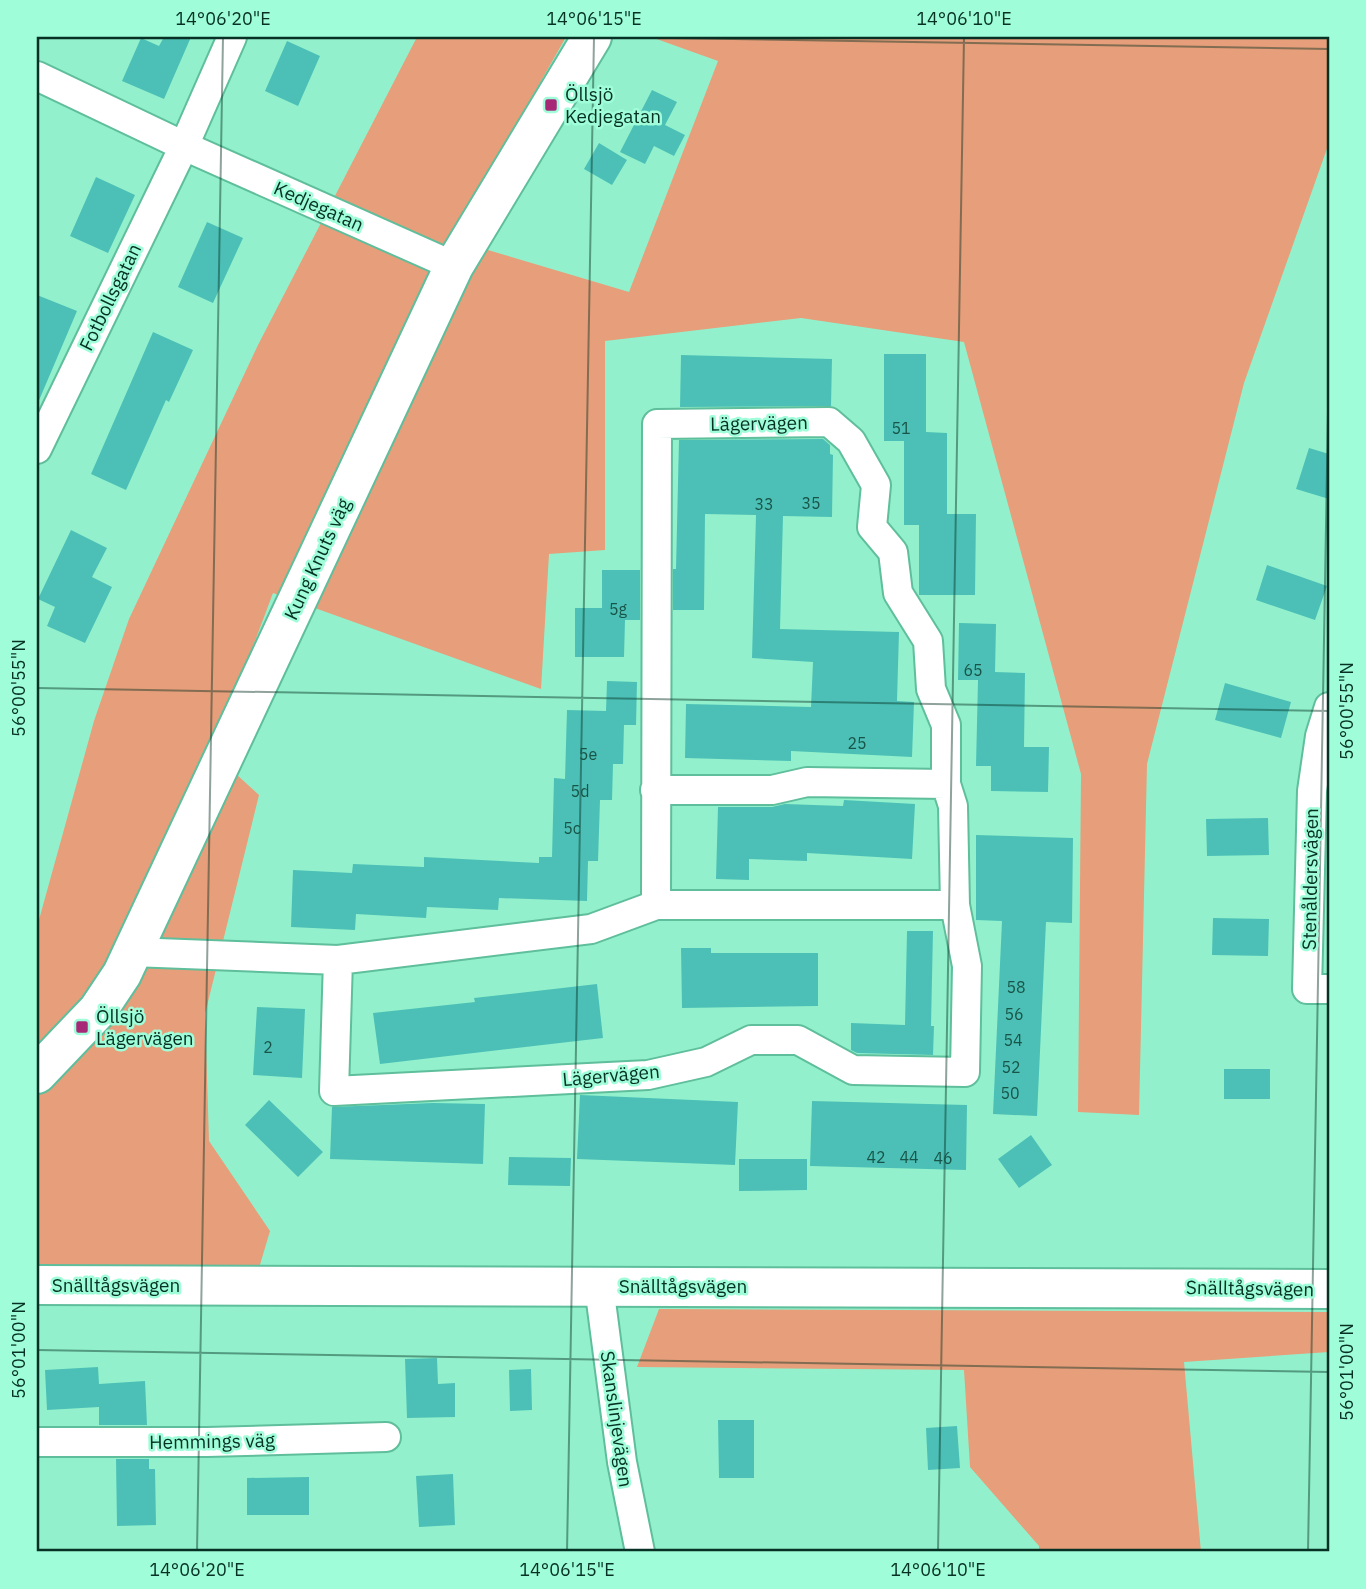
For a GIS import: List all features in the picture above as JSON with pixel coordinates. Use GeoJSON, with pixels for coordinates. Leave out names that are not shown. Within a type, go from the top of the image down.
{"type":"FeatureCollection","features":[{"type":"Feature","properties":{"kind":"street"},"geometry":{"type":"LineString","coordinates":[[184,146],[232,37]]}},
{"type":"Feature","properties":{"kind":"street","name":"Kung Knuts väg"},"geometry":{"type":"LineString","coordinates":[[37,1074],[54,1059],[97,1010],[122,974],[454,266],[592,37]]}},
{"type":"Feature","properties":{"kind":"street","name":"Kedjegatan"},"geometry":{"type":"LineString","coordinates":[[37,76],[184,146],[454,266]]}},
{"type":"Feature","properties":{"kind":"street","name":"Fotbollsgatan"},"geometry":{"type":"LineString","coordinates":[[37,449],[184,146]]}},
{"type":"Feature","properties":{"kind":"street","name":"Lägervägen"},"geometry":{"type":"LineString","coordinates":[[338,960],[334,1091],[648,1075],[706,1062],[751,1040],[798,1040],[853,1070],[965,1072],[967,966],[956,905],[953,806],[946,784],[946,725],[931,689],[928,642],[898,593],[893,552],[872,527],[876,485],[851,441],[829,422],[657,424],[656,905]]}},
{"type":"Feature","properties":{"kind":"street","name":"Stenåldersvägen"},"geometry":{"type":"LineString","coordinates":[[1329,707],[1320,736],[1312,791],[1307,989],[1329,989]]}},
{"type":"Feature","properties":{"kind":"street"},"geometry":{"type":"LineString","coordinates":[[656,790],[772,790],[807,782],[946,784]]}},
{"type":"Feature","properties":{"kind":"street"},"geometry":{"type":"LineString","coordinates":[[132,952],[338,960],[592,929],[656,905],[956,905]]}},
{"type":"Feature","properties":{"kind":"street","name":"Snälltågsvägen"},"geometry":{"type":"LineString","coordinates":[[37,1284],[1329,1289]]}},
{"type":"Feature","properties":{"kind":"street","name":"Skanslinjevägen"},"geometry":{"type":"LineString","coordinates":[[599,1286],[622,1462],[640,1552]]}},
{"type":"Feature","properties":{"kind":"street","name":"Hemmings väg"},"geometry":{"type":"LineString","coordinates":[[37,1442],[207,1442],[386,1437]]}},
{"type":"Feature","properties":{"kind":"shaded area"},"geometry":{"type":"Polygon","coordinates":[[[417,37],[566,37],[451,239],[629,292],[718,61],[651,37],[1329,37],[1329,143],[1244,383],[1147,764],[1139,1115],[1078,1112],[1081,774],[964,342],[801,318],[605,341],[605,550],[549,554],[541,689],[273,593],[213,753],[259,795],[205,1014],[209,1141],[270,1231],[259,1268],[37,1265],[37,927],[94,721],[129,619],[258,345],[417,37]]]}},
{"type":"Feature","properties":{"kind":"shaded area"},"geometry":{"type":"Polygon","coordinates":[[[659,1309],[1329,1312],[1329,1352],[1184,1362],[1201,1552],[1039,1552],[1039,1546],[970,1467],[964,1370],[637,1367],[659,1309]]]}},
{"type":"Feature","properties":{"kind":"building"},"geometry":{"type":"Polygon","coordinates":[[[164,37],[191,37],[164,99],[122,81],[141,38],[159,46],[164,37]]]}},
{"type":"Feature","properties":{"kind":"building"},"geometry":{"type":"Polygon","coordinates":[[[287,41],[320,56],[298,106],[265,91],[287,41]]]}},
{"type":"Feature","properties":{"kind":"building"},"geometry":{"type":"Polygon","coordinates":[[[652,90],[677,102],[665,125],[685,135],[674,156],[654,146],[645,164],[620,152],[652,90]]]}},
{"type":"Feature","properties":{"kind":"building"},"geometry":{"type":"Polygon","coordinates":[[[599,143],[627,160],[612,185],[584,169],[599,143]]]}},
{"type":"Feature","properties":{"kind":"building"},"geometry":{"type":"Polygon","coordinates":[[[96,177],[135,195],[108,253],[70,236],[96,177]]]}},
{"type":"Feature","properties":{"kind":"building"},"geometry":{"type":"Polygon","coordinates":[[[207,222],[243,238],[213,303],[178,287],[207,222]]]}},
{"type":"Feature","properties":{"kind":"building"},"geometry":{"type":"Polygon","coordinates":[[[37,295],[77,311],[37,405],[37,295]]]}},
{"type":"Feature","properties":{"kind":"building"},"geometry":{"type":"Polygon","coordinates":[[[153,332],[193,350],[169,402],[166,400],[126,490],[91,474],[153,332]]]}},
{"type":"Feature","properties":{"kind":"building"},"geometry":{"type":"Polygon","coordinates":[[[884,354],[926,354],[926,432],[947,433],[947,514],[976,514],[975,595],[919,595],[919,525],[904,525],[904,441],[884,441],[884,354]]]}},
{"type":"Feature","properties":{"kind":"building"},"geometry":{"type":"Polygon","coordinates":[[[681,355],[832,359],[831,406],[680,407],[681,355]]]}},
{"type":"Feature","properties":{"kind":"building"},"geometry":{"type":"Polygon","coordinates":[[[823,439],[830,445],[830,454],[833,455],[832,517],[783,516],[780,629],[899,632],[897,701],[914,702],[912,757],[791,751],[791,761],[685,758],[686,704],[811,707],[813,662],[752,658],[756,515],[705,514],[704,610],[673,610],[679,440],[823,439]]]}},
{"type":"Feature","properties":{"kind":"building"},"geometry":{"type":"Polygon","coordinates":[[[1309,448],[1329,454],[1329,499],[1296,489],[1309,448]]]}},
{"type":"Feature","properties":{"kind":"building"},"geometry":{"type":"Polygon","coordinates":[[[71,530],[107,548],[92,577],[112,587],[85,643],[47,626],[55,607],[38,599],[71,530]]]}},
{"type":"Feature","properties":{"kind":"building"},"geometry":{"type":"Polygon","coordinates":[[[1267,565],[1327,586],[1315,620],[1256,600],[1267,565]]]}},
{"type":"Feature","properties":{"kind":"building"},"geometry":{"type":"Polygon","coordinates":[[[602,570],[640,570],[640,620],[625,620],[624,657],[575,657],[575,608],[602,608],[602,570]]]}},
{"type":"Feature","properties":{"kind":"building"},"geometry":{"type":"Polygon","coordinates":[[[959,623],[996,624],[995,672],[1025,673],[1024,747],[1049,747],[1048,792],[991,791],[991,766],[976,766],[978,680],[958,680],[959,623]]]}},
{"type":"Feature","properties":{"kind":"building"},"geometry":{"type":"Polygon","coordinates":[[[607,681],[637,682],[636,725],[624,725],[623,764],[613,764],[612,800],[600,800],[598,861],[588,861],[587,901],[499,898],[498,910],[427,907],[426,918],[356,914],[355,930],[291,927],[293,870],[352,873],[353,864],[424,867],[424,857],[539,863],[539,857],[552,857],[554,778],[565,779],[567,710],[606,711],[607,681]]]}},
{"type":"Feature","properties":{"kind":"building"},"geometry":{"type":"Polygon","coordinates":[[[1225,683],[1291,702],[1281,738],[1215,720],[1225,683]]]}},
{"type":"Feature","properties":{"kind":"building"},"geometry":{"type":"Polygon","coordinates":[[[844,800],[915,804],[912,859],[807,853],[807,861],[749,859],[749,880],[716,879],[718,807],[772,807],[785,804],[843,806],[844,800]]]}},
{"type":"Feature","properties":{"kind":"building"},"geometry":{"type":"Polygon","coordinates":[[[1268,818],[1269,855],[1207,856],[1206,819],[1268,818]]]}},
{"type":"Feature","properties":{"kind":"building"},"geometry":{"type":"Polygon","coordinates":[[[976,835],[1073,838],[1072,923],[1046,922],[1037,1116],[993,1114],[1002,921],[976,920],[976,835]]]}},
{"type":"Feature","properties":{"kind":"building"},"geometry":{"type":"Polygon","coordinates":[[[1213,918],[1269,919],[1268,956],[1212,955],[1213,918]]]}},
{"type":"Feature","properties":{"kind":"building"},"geometry":{"type":"Polygon","coordinates":[[[907,931],[933,931],[933,1055],[857,1053],[851,1050],[851,1023],[905,1025],[907,931]]]}},
{"type":"Feature","properties":{"kind":"building"},"geometry":{"type":"Polygon","coordinates":[[[681,948],[711,948],[711,953],[818,953],[818,1006],[682,1008],[681,948]]]}},
{"type":"Feature","properties":{"kind":"building"},"geometry":{"type":"Polygon","coordinates":[[[597,984],[603,1038],[380,1064],[373,1013],[475,1002],[474,998],[597,984]]]}},
{"type":"Feature","properties":{"kind":"building"},"geometry":{"type":"Polygon","coordinates":[[[257,1007],[305,1009],[302,1078],[253,1075],[257,1007]]]}},
{"type":"Feature","properties":{"kind":"building"},"geometry":{"type":"Polygon","coordinates":[[[1224,1069],[1270,1069],[1270,1099],[1224,1099],[1224,1069]]]}},
{"type":"Feature","properties":{"kind":"building"},"geometry":{"type":"Polygon","coordinates":[[[580,1095],[738,1102],[735,1165],[577,1159],[580,1095]]]}},
{"type":"Feature","properties":{"kind":"building"},"geometry":{"type":"Polygon","coordinates":[[[269,1100],[323,1152],[298,1177],[245,1125],[269,1100]]]}},
{"type":"Feature","properties":{"kind":"building"},"geometry":{"type":"Polygon","coordinates":[[[812,1101],[967,1105],[966,1170],[810,1166],[812,1101]]]}},
{"type":"Feature","properties":{"kind":"building"},"geometry":{"type":"Polygon","coordinates":[[[485,1104],[483,1164],[330,1159],[332,1107],[485,1104]]]}},
{"type":"Feature","properties":{"kind":"building"},"geometry":{"type":"Polygon","coordinates":[[[1031,1135],[1052,1165],[1019,1188],[998,1159],[1031,1135]]]}},
{"type":"Feature","properties":{"kind":"building"},"geometry":{"type":"Polygon","coordinates":[[[509,1157],[571,1158],[570,1186],[508,1185],[509,1157]]]}},
{"type":"Feature","properties":{"kind":"building"},"geometry":{"type":"Polygon","coordinates":[[[739,1159],[807,1159],[807,1190],[739,1191],[739,1159]]]}},
{"type":"Feature","properties":{"kind":"building"},"geometry":{"type":"Polygon","coordinates":[[[437,1358],[438,1384],[455,1383],[455,1417],[407,1418],[405,1359],[437,1358]]]}},
{"type":"Feature","properties":{"kind":"building"},"geometry":{"type":"Polygon","coordinates":[[[98,1367],[99,1384],[145,1381],[147,1425],[99,1425],[99,1407],[47,1410],[45,1370],[98,1367]]]}},
{"type":"Feature","properties":{"kind":"building"},"geometry":{"type":"Polygon","coordinates":[[[531,1369],[532,1410],[510,1411],[509,1370],[531,1369]]]}},
{"type":"Feature","properties":{"kind":"building"},"geometry":{"type":"Polygon","coordinates":[[[718,1420],[754,1420],[754,1478],[719,1478],[718,1420]]]}},
{"type":"Feature","properties":{"kind":"building"},"geometry":{"type":"Polygon","coordinates":[[[957,1426],[960,1468],[928,1470],[926,1428],[957,1426]]]}},
{"type":"Feature","properties":{"kind":"building"},"geometry":{"type":"Polygon","coordinates":[[[116,1459],[149,1459],[149,1469],[155,1469],[156,1525],[117,1526],[116,1459]]]}},
{"type":"Feature","properties":{"kind":"building"},"geometry":{"type":"Polygon","coordinates":[[[453,1474],[455,1525],[419,1527],[416,1476],[453,1474]]]}},
{"type":"Feature","properties":{"kind":"building"},"geometry":{"type":"Polygon","coordinates":[[[309,1477],[309,1515],[247,1515],[247,1478],[309,1477]]]}},
{"type":"Feature","properties":{"kind":"place","name":"Öllsjö Kedjegatan"},"geometry":{"type":"Point","coordinates":[551,105]}},
{"type":"Feature","properties":{"kind":"place","name":"Öllsjö Lägervägen"},"geometry":{"type":"Point","coordinates":[82,1027]}}]}
